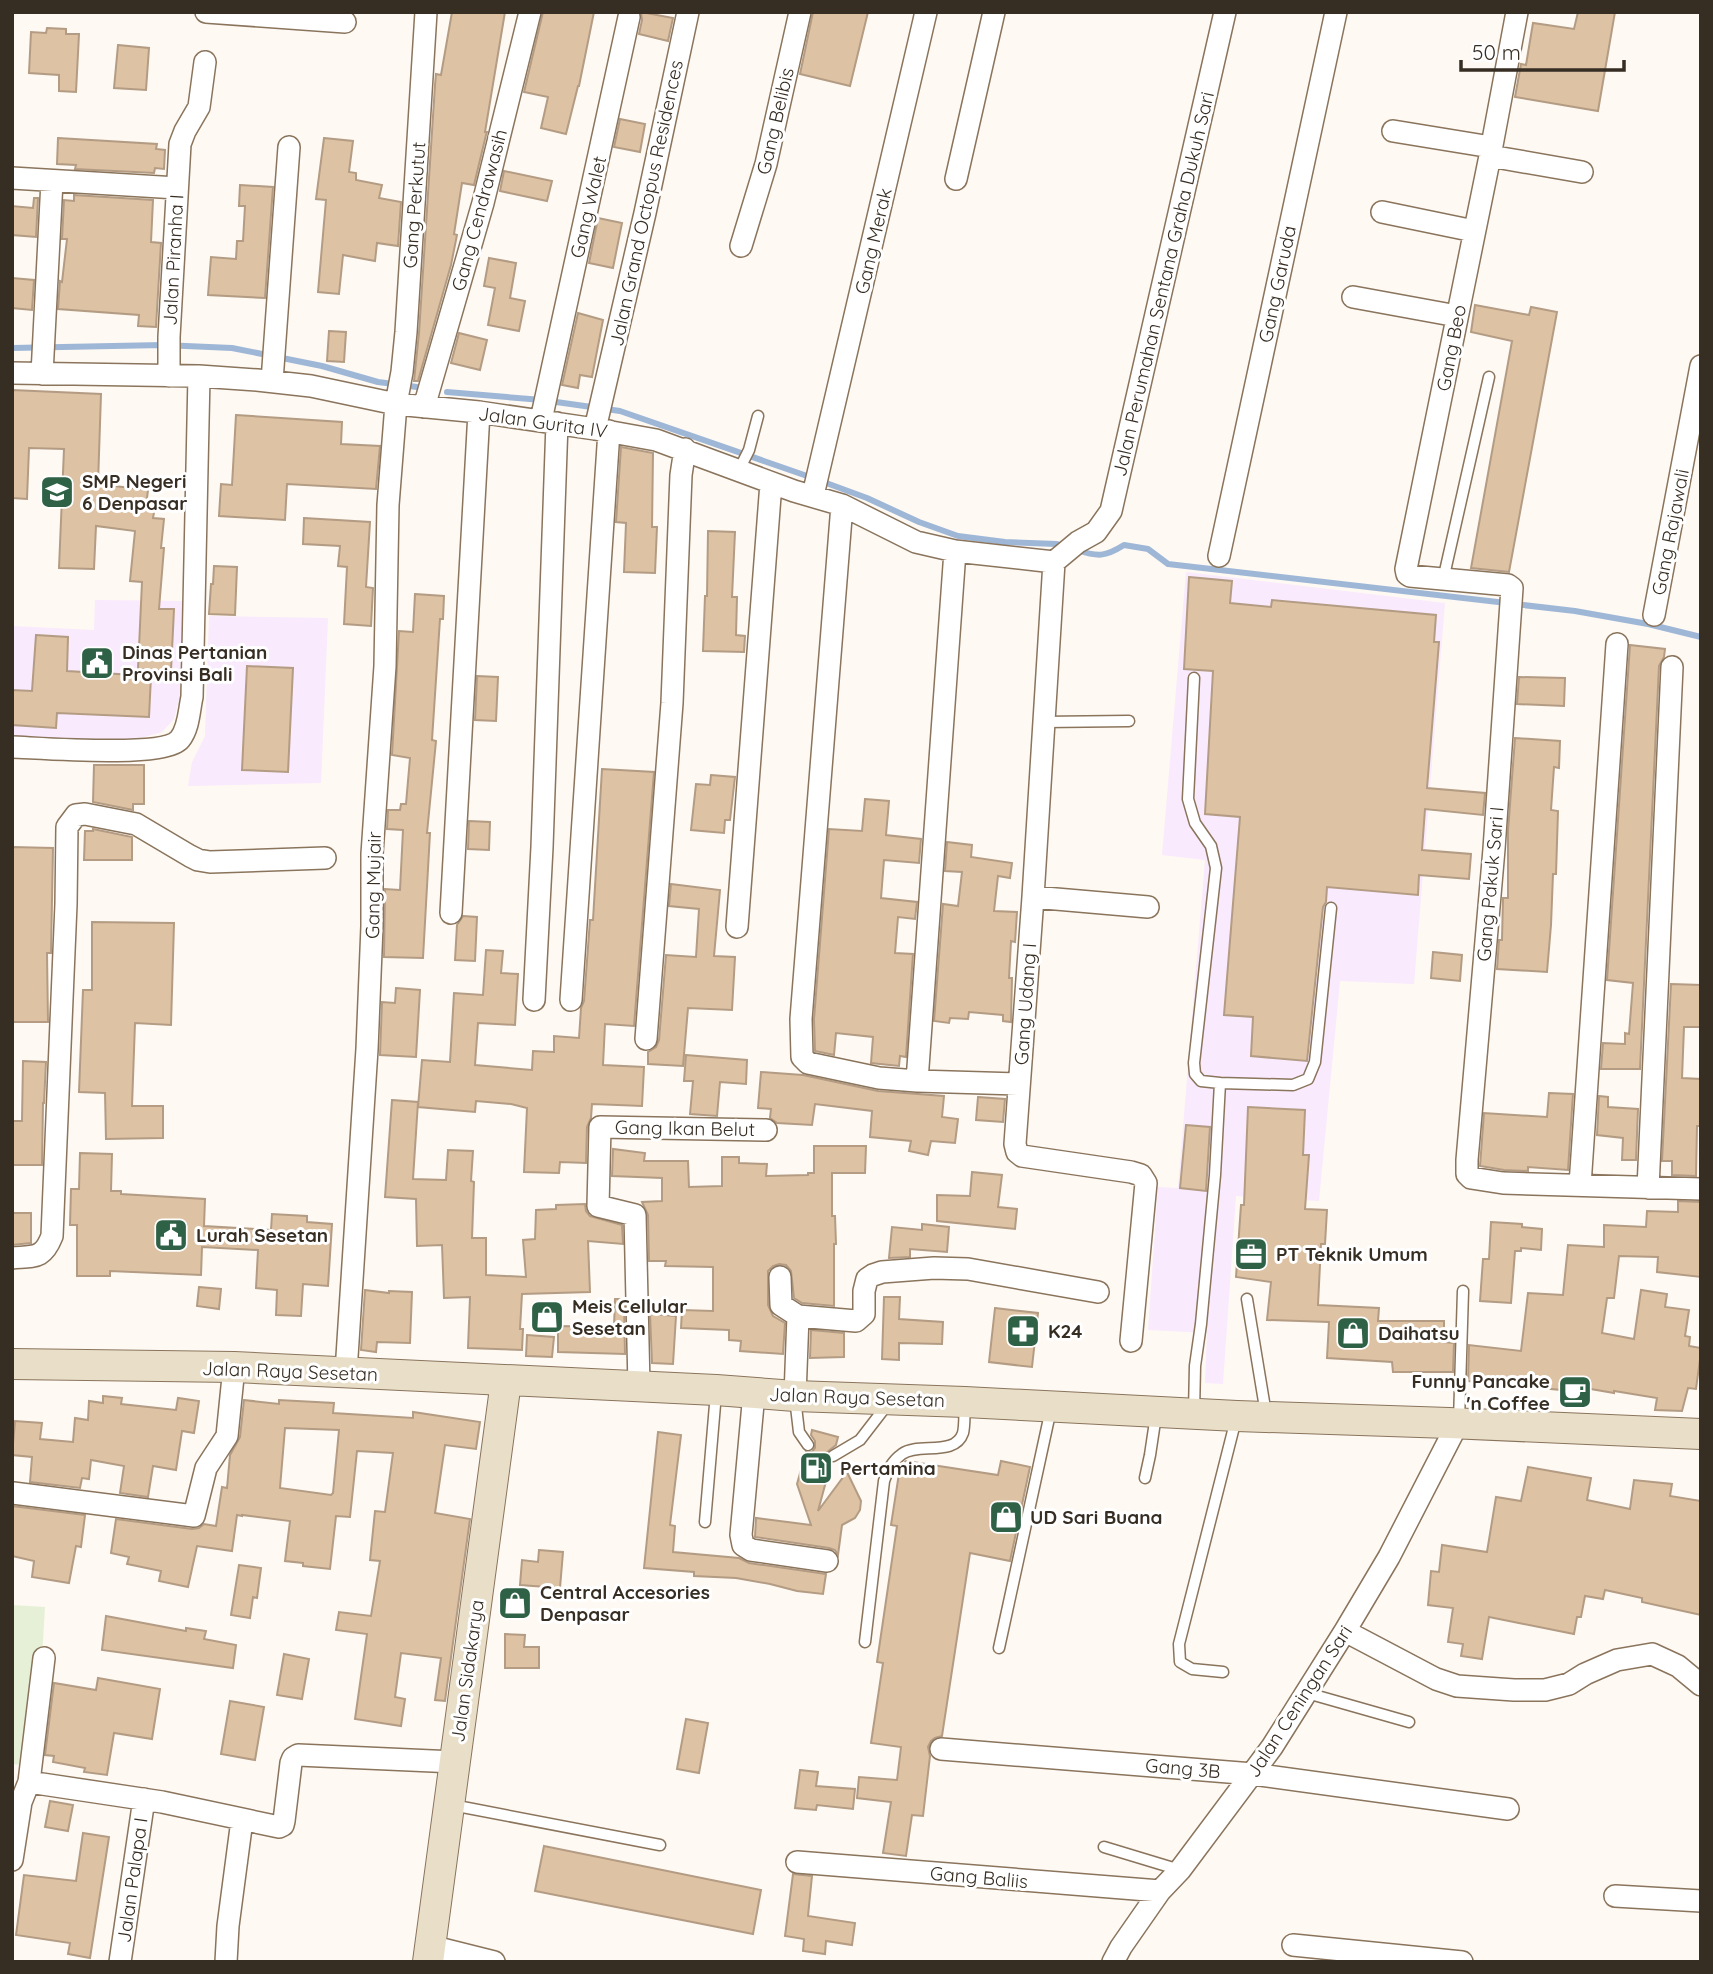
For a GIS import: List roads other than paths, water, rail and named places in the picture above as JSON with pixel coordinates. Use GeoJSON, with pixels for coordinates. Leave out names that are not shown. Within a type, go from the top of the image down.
{"type":"FeatureCollection","features":[{"type":"Feature","properties":{"kind":"main road","name":"Jalan Raya Sesetan"},"geometry":{"type":"LineString","coordinates":[[12,1364],[234,1367],[1156,1413],[1701,1434]]}},
{"type":"Feature","properties":{"kind":"main road","name":"Jalan Sidakarya"},"geometry":{"type":"LineString","coordinates":[[429,1954],[506,1381]]}},
{"type":"Feature","properties":{"kind":"street"},"geometry":{"type":"LineString","coordinates":[[206,12],[345,22]]}},
{"type":"Feature","properties":{"kind":"street","name":"Gang Perkutut"},"geometry":{"type":"LineString","coordinates":[[396,400],[406,332],[426,12]]}},
{"type":"Feature","properties":{"kind":"street","name":"Gang Cendrawasih"},"geometry":{"type":"LineString","coordinates":[[424,407],[483,202],[530,12]]}},
{"type":"Feature","properties":{"kind":"street","name":"Jalan Grand Octopus Residences"},"geometry":{"type":"LineString","coordinates":[[570,1000],[600,428],[605,393],[688,12]]}},
{"type":"Feature","properties":{"kind":"street","name":"Gang Belibis"},"geometry":{"type":"LineString","coordinates":[[744,238],[766,164],[800,12]]}},
{"type":"Feature","properties":{"kind":"street","name":"Gang Merak"},"geometry":{"type":"LineString","coordinates":[[816,482],[926,12]]}},
{"type":"Feature","properties":{"kind":"street"},"geometry":{"type":"LineString","coordinates":[[956,179],[994,12]]}},
{"type":"Feature","properties":{"kind":"street","name":"Jalan Perumahan Sentana Graha Dukuh Sari"},"geometry":{"type":"LineString","coordinates":[[1057,560],[1078,542],[1096,532],[1111,511],[1225,12]]}},
{"type":"Feature","properties":{"kind":"street","name":"Gang Garuda"},"geometry":{"type":"LineString","coordinates":[[1219,556],[1336,12]]}},
{"type":"Feature","properties":{"kind":"street","name":"Gang Beo"},"geometry":{"type":"LineString","coordinates":[[1512,592],[1510,586],[1410,576],[1406,569],[1517,12]]}},
{"type":"Feature","properties":{"kind":"street","name":"Gang Walet"},"geometry":{"type":"LineString","coordinates":[[534,1000],[542,847],[547,413],[629,17]]}},
{"type":"Feature","properties":{"kind":"street","name":"Jalan Piranha I"},"geometry":{"type":"LineString","coordinates":[[169,373],[180,144],[199,107],[205,62]]}},
{"type":"Feature","properties":{"kind":"street"},"geometry":{"type":"LineString","coordinates":[[1393,131],[1582,172]]}},
{"type":"Feature","properties":{"kind":"street"},"geometry":{"type":"LineString","coordinates":[[272,379],[289,147]]}},
{"type":"Feature","properties":{"kind":"street"},"geometry":{"type":"LineString","coordinates":[[12,178],[177,188]]}},
{"type":"Feature","properties":{"kind":"street"},"geometry":{"type":"LineString","coordinates":[[43,358],[52,181]]}},
{"type":"Feature","properties":{"kind":"street"},"geometry":{"type":"LineString","coordinates":[[1382,212],[1474,231]]}},
{"type":"Feature","properties":{"kind":"street"},"geometry":{"type":"LineString","coordinates":[[1353,297],[1457,316]]}},
{"type":"Feature","properties":{"kind":"street","name":"Jalan Gurita IV"},"geometry":{"type":"LineString","coordinates":[[12,373],[43,358],[199,376],[272,379],[424,407],[479,412],[547,413],[685,449],[744,460],[771,483],[816,482],[842,505],[916,542],[955,551],[1057,560]]}},
{"type":"Feature","properties":{"kind":"street","name":"Gang Rajawali"},"geometry":{"type":"LineString","coordinates":[[1654,615],[1701,366]]}},
{"type":"Feature","properties":{"kind":"street"},"geometry":{"type":"LineString","coordinates":[[12,747],[148,750],[173,745],[186,729],[192,697],[199,376]]}},
{"type":"Feature","properties":{"kind":"street","name":"Gang Mujair"},"geometry":{"type":"LineString","coordinates":[[346,1372],[367,1049],[372,854],[385,666],[388,505],[396,400]]}},
{"type":"Feature","properties":{"kind":"street"},"geometry":{"type":"LineString","coordinates":[[451,913],[479,412]]}},
{"type":"Feature","properties":{"kind":"street"},"geometry":{"type":"LineString","coordinates":[[646,1039],[672,703],[681,475],[685,449]]}},
{"type":"Feature","properties":{"kind":"street"},"geometry":{"type":"LineString","coordinates":[[737,927],[771,483]]}},
{"type":"Feature","properties":{"kind":"street"},"geometry":{"type":"LineString","coordinates":[[842,505],[801,1019],[802,1057],[808,1063],[858,1074],[917,1081],[1018,1084]]}},
{"type":"Feature","properties":{"kind":"street"},"geometry":{"type":"LineString","coordinates":[[917,1081],[955,551]]}},
{"type":"Feature","properties":{"kind":"street","name":"Gang Udang I"},"geometry":{"type":"LineString","coordinates":[[1057,560],[1043,722],[1015,1144],[1017,1152],[1022,1156],[1132,1172],[1141,1175],[1146,1183],[1131,1341]]}},
{"type":"Feature","properties":{"kind":"street","name":"Gang Pakuk Sari I"},"geometry":{"type":"LineString","coordinates":[[1512,592],[1494,849],[1466,1160],[1468,1176],[1484,1181],[1580,1185]]}},
{"type":"Feature","properties":{"kind":"street"},"geometry":{"type":"LineString","coordinates":[[1617,644],[1580,1185],[1701,1189]]}},
{"type":"Feature","properties":{"kind":"street"},"geometry":{"type":"LineString","coordinates":[[1648,1188],[1672,667]]}},
{"type":"Feature","properties":{"kind":"street"},"geometry":{"type":"LineString","coordinates":[[12,1258],[35,1256],[47,1250],[52,1236],[67,827],[70,822],[76,816],[85,814],[136,824],[198,860],[210,862],[325,858]]}},
{"type":"Feature","properties":{"kind":"street"},"geometry":{"type":"LineString","coordinates":[[1033,897],[1148,907]]}},
{"type":"Feature","properties":{"kind":"street","name":"Gang Ikan Belut"},"geometry":{"type":"LineString","coordinates":[[639,1386],[635,1215],[598,1206],[600,1127],[766,1130]]}},
{"type":"Feature","properties":{"kind":"street"},"geometry":{"type":"LineString","coordinates":[[780,1277],[781,1305],[798,1316],[856,1321],[864,1314],[867,1279],[882,1272],[934,1268],[968,1269],[1098,1292]]}},
{"type":"Feature","properties":{"kind":"street"},"geometry":{"type":"LineString","coordinates":[[795,1396],[798,1316]]}},
{"type":"Feature","properties":{"kind":"street"},"geometry":{"type":"LineString","coordinates":[[13,1493],[194,1517],[206,1468],[227,1436],[234,1367]]}},
{"type":"Feature","properties":{"kind":"street"},"geometry":{"type":"LineString","coordinates":[[754,1393],[740,1535],[743,1545],[751,1550],[827,1561]]}},
{"type":"Feature","properties":{"kind":"street","name":"Jalan Ceningan Sari"},"geometry":{"type":"LineString","coordinates":[[1113,1962],[1160,1892],[1180,1870],[1272,1747],[1307,1693],[1388,1557],[1458,1423]]}},
{"type":"Feature","properties":{"kind":"street"},"geometry":{"type":"LineString","coordinates":[[1345,1631],[1436,1679],[1457,1686],[1545,1690],[1569,1684],[1617,1660],[1653,1654],[1678,1666],[1701,1685]]}},
{"type":"Feature","properties":{"kind":"street"},"geometry":{"type":"LineString","coordinates":[[12,1860],[15,1814],[29,1782],[44,1658]]}},
{"type":"Feature","properties":{"kind":"street","name":"Gang 3B"},"geometry":{"type":"LineString","coordinates":[[941,1749],[1253,1773],[1508,1809]]}},
{"type":"Feature","properties":{"kind":"street"},"geometry":{"type":"LineString","coordinates":[[29,1782],[144,1799],[276,1827],[283,1825],[291,1763],[296,1756],[455,1762]]}},
{"type":"Feature","properties":{"kind":"street","name":"Jalan Palapa I"},"geometry":{"type":"LineString","coordinates":[[120,1962],[144,1799]]}},
{"type":"Feature","properties":{"kind":"street"},"geometry":{"type":"LineString","coordinates":[[226,1962],[242,1820]]}},
{"type":"Feature","properties":{"kind":"street","name":"Gang Baliis"},"geometry":{"type":"LineString","coordinates":[[797,1862],[1160,1892]]}},
{"type":"Feature","properties":{"kind":"street"},"geometry":{"type":"LineString","coordinates":[[1615,1896],[1701,1900]]}},
{"type":"Feature","properties":{"kind":"street"},"geometry":{"type":"LineString","coordinates":[[1293,1945],[1462,1962]]}},
{"type":"Feature","properties":{"kind":"street"},"geometry":{"type":"LineString","coordinates":[[429,1954],[494,1962]]}},
{"type":"Feature","properties":{"kind":"lane"},"geometry":{"type":"LineString","coordinates":[[1443,580],[1489,377]]}},
{"type":"Feature","properties":{"kind":"lane"},"geometry":{"type":"LineString","coordinates":[[744,460],[758,416]]}},
{"type":"Feature","properties":{"kind":"lane"},"geometry":{"type":"LineString","coordinates":[[1194,678],[1188,799],[1195,823],[1211,846],[1216,868],[1195,1074],[1201,1081],[1293,1085],[1308,1079],[1315,1062],[1331,908]]}},
{"type":"Feature","properties":{"kind":"lane"},"geometry":{"type":"LineString","coordinates":[[1043,722],[1129,721]]}},
{"type":"Feature","properties":{"kind":"lane"},"geometry":{"type":"LineString","coordinates":[[1194,1414],[1195,1366],[1215,1175],[1220,1083]]}},
{"type":"Feature","properties":{"kind":"lane"},"geometry":{"type":"LineString","coordinates":[[1458,1423],[1464,1291]]}},
{"type":"Feature","properties":{"kind":"lane"},"geometry":{"type":"LineString","coordinates":[[1247,1299],[1267,1416]]}},
{"type":"Feature","properties":{"kind":"lane"},"geometry":{"type":"LineString","coordinates":[[705,1522],[716,1390]]}},
{"type":"Feature","properties":{"kind":"lane"},"geometry":{"type":"LineString","coordinates":[[795,1396],[799,1432],[808,1445]]}},
{"type":"Feature","properties":{"kind":"lane"},"geometry":{"type":"LineString","coordinates":[[833,1456],[860,1440],[890,1399]]}},
{"type":"Feature","properties":{"kind":"lane"},"geometry":{"type":"LineString","coordinates":[[865,1642],[884,1481],[890,1464],[904,1452],[946,1447],[956,1443],[963,1433],[965,1402]]}},
{"type":"Feature","properties":{"kind":"lane"},"geometry":{"type":"LineString","coordinates":[[999,1648],[1052,1406]]}},
{"type":"Feature","properties":{"kind":"lane"},"geometry":{"type":"LineString","coordinates":[[1145,1478],[1156,1413]]}},
{"type":"Feature","properties":{"kind":"lane"},"geometry":{"type":"LineString","coordinates":[[1223,1672],[1192,1670],[1180,1662],[1179,1644],[1237,1416]]}},
{"type":"Feature","properties":{"kind":"lane"},"geometry":{"type":"LineString","coordinates":[[1307,1693],[1409,1723]]}},
{"type":"Feature","properties":{"kind":"lane"},"geometry":{"type":"LineString","coordinates":[[449,1804],[660,1845]]}},
{"type":"Feature","properties":{"kind":"lane"},"geometry":{"type":"LineString","coordinates":[[1104,1847],[1180,1870]]}},
{"type":"Feature","properties":{"kind":"waterway"},"geometry":{"type":"LineString","coordinates":[[12,348],[163,345],[232,348],[322,366],[378,382],[417,387]]}},
{"type":"Feature","properties":{"kind":"waterway"},"geometry":{"type":"LineString","coordinates":[[447,392],[542,400],[620,411],[867,498],[919,522],[958,536],[1066,547]]}},
{"type":"Feature","properties":{"kind":"waterway"},"geometry":{"type":"LineString","coordinates":[[1077,550],[1101,555],[1124,545],[1148,549],[1168,564],[1575,611],[1701,637]]}},
{"type":"Feature","properties":{"kind":"place","name":"SMP Negeri 6 Denpasar"},"geometry":{"type":"Point","coordinates":[57,492]}},
{"type":"Feature","properties":{"kind":"place","name":"Dinas Pertanian Provinsi Bali"},"geometry":{"type":"Point","coordinates":[97,663]}},
{"type":"Feature","properties":{"kind":"place","name":"Lurah Sesetan"},"geometry":{"type":"Point","coordinates":[171,1235]}},
{"type":"Feature","properties":{"kind":"place","name":"PT Teknik Umum"},"geometry":{"type":"Point","coordinates":[1251,1254]}},
{"type":"Feature","properties":{"kind":"place","name":"Meis Cellular Sesetan"},"geometry":{"type":"Point","coordinates":[547,1317]}},
{"type":"Feature","properties":{"kind":"place","name":"K24"},"geometry":{"type":"Point","coordinates":[1023,1331]}},
{"type":"Feature","properties":{"kind":"place","name":"Daihatsu"},"geometry":{"type":"Point","coordinates":[1353,1333]}},
{"type":"Feature","properties":{"kind":"place","name":"Funny Pancake 'n Coffee"},"geometry":{"type":"Point","coordinates":[1575,1392]}},
{"type":"Feature","properties":{"kind":"place","name":"Pertamina"},"geometry":{"type":"Point","coordinates":[816,1468]}},
{"type":"Feature","properties":{"kind":"place","name":"UD Sari Buana"},"geometry":{"type":"Point","coordinates":[1006,1517]}},
{"type":"Feature","properties":{"kind":"place","name":"Central Accesories Denpasar"},"geometry":{"type":"Point","coordinates":[515,1603]}}]}
